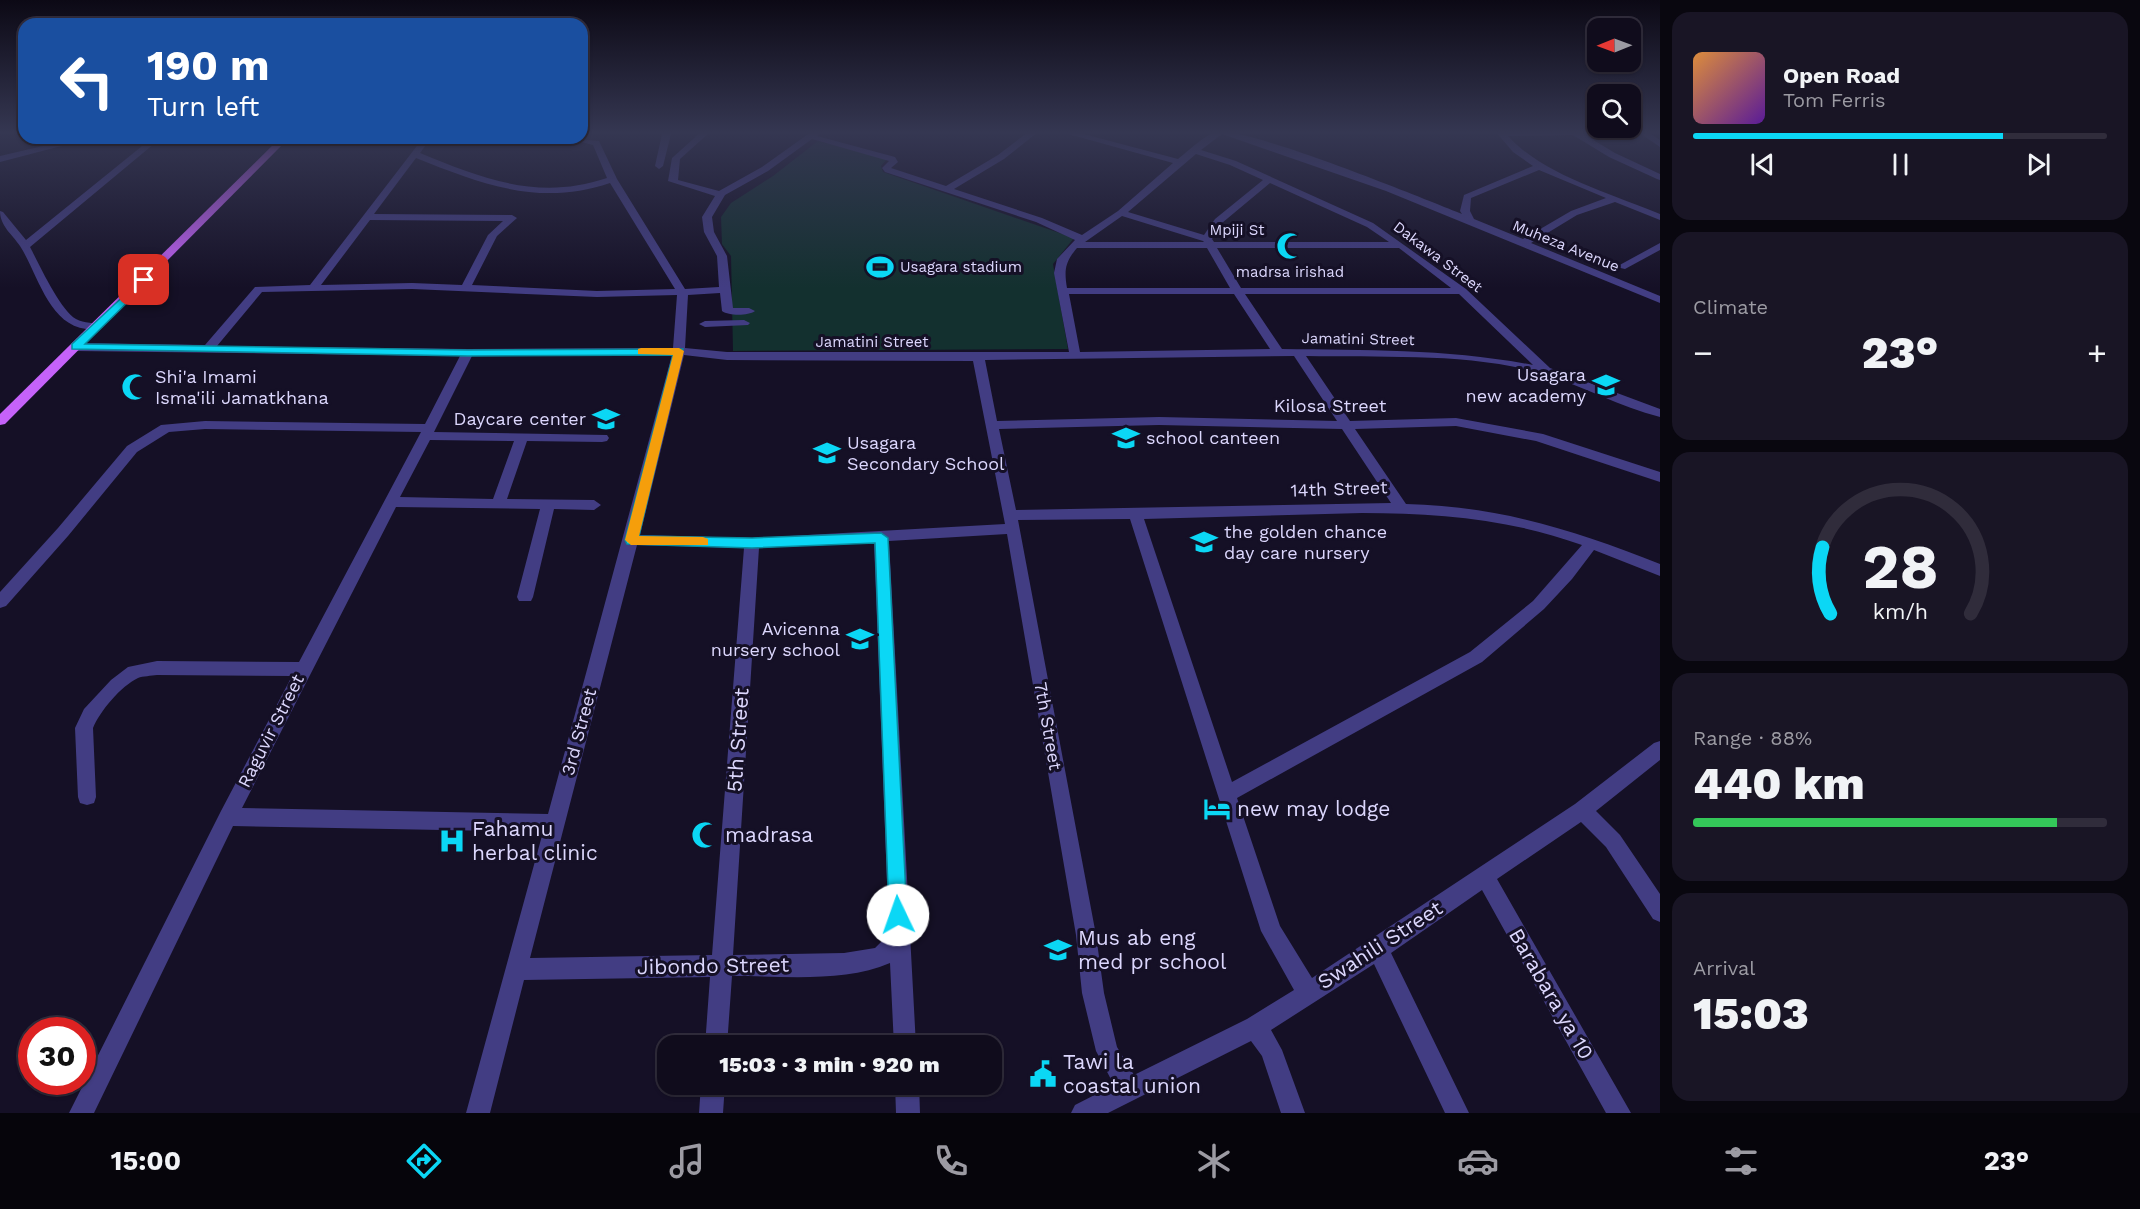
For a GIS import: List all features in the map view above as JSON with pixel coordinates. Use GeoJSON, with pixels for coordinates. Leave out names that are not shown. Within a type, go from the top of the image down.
{"type":"FeatureCollection","features":[{"type":"Feature","properties":{"kind":"main road"},"geometry":{"type":"LineString","coordinates":[[0,421],[239,184]]}},
{"type":"Feature","properties":{"kind":"street"},"geometry":{"type":"LineString","coordinates":[[26,246],[101,184]]}},
{"type":"Feature","properties":{"kind":"street"},"geometry":{"type":"LineString","coordinates":[[313,288],[393,184]]}},
{"type":"Feature","properties":{"kind":"street"},"geometry":{"type":"LineString","coordinates":[[500,184],[523,191],[557,192],[587,188],[598,184]]}},
{"type":"Feature","properties":{"kind":"street"},"geometry":{"type":"LineString","coordinates":[[615,184],[682,292]]}},
{"type":"Feature","properties":{"kind":"street"},"geometry":{"type":"LineString","coordinates":[[683,184],[721,195]]}},
{"type":"Feature","properties":{"kind":"street"},"geometry":{"type":"LineString","coordinates":[[740,184],[721,195],[708,217],[709,232],[722,256],[728,311],[748,311]]}},
{"type":"Feature","properties":{"kind":"street"},"geometry":{"type":"LineString","coordinates":[[931,184],[1039,220],[1078,242]]}},
{"type":"Feature","properties":{"kind":"street"},"geometry":{"type":"LineString","coordinates":[[946,189],[955,184]]}},
{"type":"Feature","properties":{"kind":"street"},"geometry":{"type":"LineString","coordinates":[[1075,354],[1059,273],[1062,259],[1078,242],[1121,213],[1154,184]]}},
{"type":"Feature","properties":{"kind":"street"},"geometry":{"type":"LineString","coordinates":[[1209,242],[1218,221],[1263,184]]}},
{"type":"Feature","properties":{"kind":"street","name":"Dakawa Street"},"geometry":{"type":"LineString","coordinates":[[1280,184],[1370,225],[1401,245],[1462,291],[1545,371]]}},
{"type":"Feature","properties":{"kind":"street","name":"Muheza Avenue"},"geometry":{"type":"LineString","coordinates":[[1372,184],[1660,300]]}},
{"type":"Feature","properties":{"kind":"street"},"geometry":{"type":"LineString","coordinates":[[1471,223],[1465,211],[1467,197],[1498,184]]}},
{"type":"Feature","properties":{"kind":"street"},"geometry":{"type":"LineString","coordinates":[[1578,184],[1660,217]]}},
{"type":"Feature","properties":{"kind":"street"},"geometry":{"type":"LineString","coordinates":[[1522,244],[1574,213],[1613,199]]}},
{"type":"Feature","properties":{"kind":"street"},"geometry":{"type":"LineString","coordinates":[[1121,213],[1209,242],[1237,291],[1278,352]]}},
{"type":"Feature","properties":{"kind":"street"},"geometry":{"type":"LineString","coordinates":[[0,214],[26,246],[42,281],[67,318],[75,324],[97,327]]}},
{"type":"Feature","properties":{"kind":"street"},"geometry":{"type":"LineString","coordinates":[[368,217],[512,218],[493,235],[465,289]]}},
{"type":"Feature","properties":{"kind":"street","name":"Mpiji St"},"geometry":{"type":"LineString","coordinates":[[1078,242],[1401,245]]}},
{"type":"Feature","properties":{"kind":"street"},"geometry":{"type":"LineString","coordinates":[[1621,267],[1660,246]]}},
{"type":"Feature","properties":{"kind":"street"},"geometry":{"type":"LineString","coordinates":[[210,347],[259,289],[412,286],[597,294],[724,290]]}},
{"type":"Feature","properties":{"kind":"street"},"geometry":{"type":"LineString","coordinates":[[1064,291],[1462,291]]}},
{"type":"Feature","properties":{"kind":"street","name":"3rd Street"},"geometry":{"type":"LineString","coordinates":[[478,1113],[679,351],[682,292]]}},
{"type":"Feature","properties":{"kind":"street"},"geometry":{"type":"LineString","coordinates":[[705,324],[744,323]]}},
{"type":"Feature","properties":{"kind":"street","name":"Jamatini Street"},"geometry":{"type":"LineString","coordinates":[[76,347],[210,347],[468,353],[679,351],[727,356],[978,357],[1278,352],[1434,355],[1495,361],[1545,371],[1660,412]]}},
{"type":"Feature","properties":{"kind":"street","name":"Raguvir Street"},"geometry":{"type":"LineString","coordinates":[[81,1113],[303,669],[468,353]]}},
{"type":"Feature","properties":{"kind":"street"},"geometry":{"type":"LineString","coordinates":[[1298,353],[1401,507]]}},
{"type":"Feature","properties":{"kind":"street","name":"7th Street"},"geometry":{"type":"LineString","coordinates":[[978,357],[1011,522],[1086,935],[1093,993],[1107,1051],[1130,1090]]}},
{"type":"Feature","properties":{"kind":"street","name":"Kilosa Street"},"geometry":{"type":"LineString","coordinates":[[991,425],[1159,421],[1347,425],[1456,422],[1491,427],[1572,447],[1660,477]]}},
{"type":"Feature","properties":{"kind":"street"},"geometry":{"type":"LineString","coordinates":[[0,602],[63,532],[132,448],[166,428],[216,425],[427,432],[521,439],[602,438]]}},
{"type":"Feature","properties":{"kind":"street"},"geometry":{"type":"LineString","coordinates":[[498,503],[521,439]]}},
{"type":"Feature","properties":{"kind":"street"},"geometry":{"type":"LineString","coordinates":[[390,502],[594,505]]}},
{"type":"Feature","properties":{"kind":"street"},"geometry":{"type":"LineString","coordinates":[[525,597],[548,504]]}},
{"type":"Feature","properties":{"kind":"street","name":"14th Street"},"geometry":{"type":"LineString","coordinates":[[631,540],[752,543],[881,538],[1011,522],[1136,515],[1401,507],[1455,511],[1523,522],[1591,543],[1660,570]]}},
{"type":"Feature","properties":{"kind":"street"},"geometry":{"type":"LineString","coordinates":[[1136,515],[1271,931],[1308,993]]}},
{"type":"Feature","properties":{"kind":"street"},"geometry":{"type":"LineString","coordinates":[[881,538],[904,1035]]}},
{"type":"Feature","properties":{"kind":"street","name":"5th Street"},"geometry":{"type":"LineString","coordinates":[[717,1035],[752,543]]}},
{"type":"Feature","properties":{"kind":"street"},"geometry":{"type":"LineString","coordinates":[[1226,795],[1476,657],[1504,637],[1571,573],[1591,543]]}},
{"type":"Feature","properties":{"kind":"street"},"geometry":{"type":"LineString","coordinates":[[87,797],[84,728],[90,714],[102,700],[134,672],[157,668],[303,669]]}},
{"type":"Feature","properties":{"kind":"street","name":"Swahili Street"},"geometry":{"type":"LineString","coordinates":[[1083,1113],[1255,1027],[1378,949],[1582,810],[1660,749]]}},
{"type":"Feature","properties":{"kind":"street"},"geometry":{"type":"LineString","coordinates":[[1582,810],[1614,841],[1660,912]]}},
{"type":"Feature","properties":{"kind":"street"},"geometry":{"type":"LineString","coordinates":[[228,817],[554,823]]}},
{"type":"Feature","properties":{"kind":"street","name":"Barabara ya 10"},"geometry":{"type":"LineString","coordinates":[[1484,875],[1619,1113]]}},
{"type":"Feature","properties":{"kind":"street","name":"Jibondo Street"},"geometry":{"type":"LineString","coordinates":[[516,969],[844,964],[879,958],[891,952],[899,938]]}},
{"type":"Feature","properties":{"kind":"street"},"geometry":{"type":"LineString","coordinates":[[1378,949],[1456,1113]]}},
{"type":"Feature","properties":{"kind":"street"},"geometry":{"type":"LineString","coordinates":[[1255,1027],[1271,1050],[1293,1113]]}},
{"type":"Feature","properties":{"kind":"street"},"geometry":{"type":"LineString","coordinates":[[711,1113],[712,1095]]}},
{"type":"Feature","properties":{"kind":"street"},"geometry":{"type":"LineString","coordinates":[[907,1095],[908,1113]]}},
{"type":"Feature","properties":{"kind":"green space"},"geometry":{"type":"Polygon","coordinates":[[[761,184],[918,184],[1074,238],[1053,264],[1068,349],[733,351],[731,256],[722,244],[721,217],[731,203],[761,184]]]}},
{"type":"Feature","properties":{"kind":"slow traffic"},"geometry":{"type":"LineString","coordinates":[[641,352],[679,351],[631,540],[703,542]]}},
{"type":"Feature","properties":{"kind":"place","name":"madrsa irishad"},"geometry":{"type":"Point","coordinates":[1290,246]}},
{"type":"Feature","properties":{"kind":"place","name":"Usagara stadium"},"geometry":{"type":"Point","coordinates":[880,267]}},
{"type":"Feature","properties":{"kind":"place","name":"Usagara new academy"},"geometry":{"type":"Point","coordinates":[1606,385]}},
{"type":"Feature","properties":{"kind":"place","name":"Shi'a Imami Isma'ili Jamatkhana"},"geometry":{"type":"Point","coordinates":[135,387]}},
{"type":"Feature","properties":{"kind":"place","name":"Daycare center"},"geometry":{"type":"Point","coordinates":[606,419]}},
{"type":"Feature","properties":{"kind":"place","name":"school canteen"},"geometry":{"type":"Point","coordinates":[1126,438]}},
{"type":"Feature","properties":{"kind":"place","name":"Usagara Secondary School"},"geometry":{"type":"Point","coordinates":[827,453]}},
{"type":"Feature","properties":{"kind":"place","name":"the golden chance day care nursery"},"geometry":{"type":"Point","coordinates":[1204,542]}},
{"type":"Feature","properties":{"kind":"place","name":"Avicenna nursery school"},"geometry":{"type":"Point","coordinates":[860,639]}},
{"type":"Feature","properties":{"kind":"place","name":"new may lodge"},"geometry":{"type":"Point","coordinates":[1217,809]}},
{"type":"Feature","properties":{"kind":"place","name":"madrasa"},"geometry":{"type":"Point","coordinates":[705,835]}},
{"type":"Feature","properties":{"kind":"place","name":"Fahamu herbal clinic"},"geometry":{"type":"Point","coordinates":[452,841]}},
{"type":"Feature","properties":{"kind":"place","name":"Mus ab eng med pr school"},"geometry":{"type":"Point","coordinates":[1058,950]}},
{"type":"Feature","properties":{"kind":"place","name":"Tawi la coastal union"},"geometry":{"type":"Point","coordinates":[1043,1074]}},
{"type":"Feature","properties":{"kind":"route"},"geometry":{"type":"LineString","coordinates":[[144,280],[76,347],[210,347],[468,353],[679,351],[631,540],[752,543],[881,538],[898,915]]}}]}
